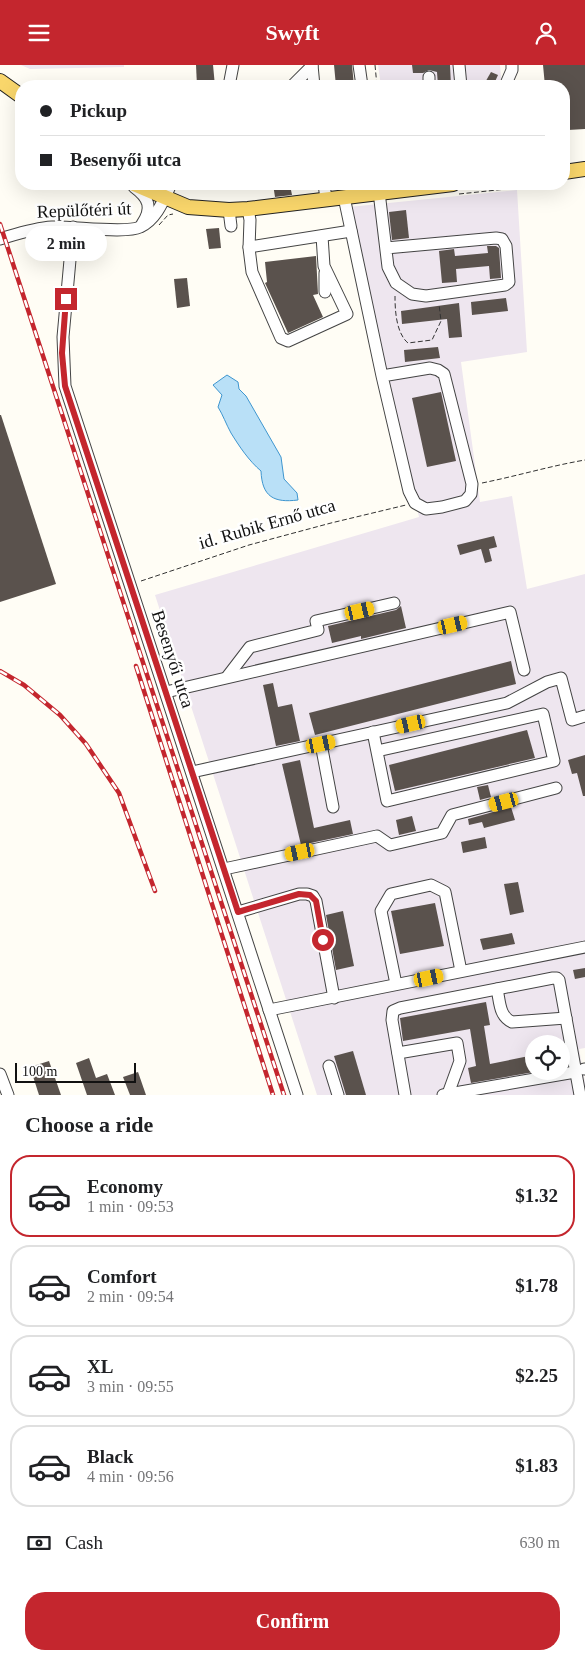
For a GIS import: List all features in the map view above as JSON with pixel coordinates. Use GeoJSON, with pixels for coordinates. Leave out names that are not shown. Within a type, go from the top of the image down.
{"type":"FeatureCollection","features":[{"type":"Feature","properties":{"kind":"main road"},"geometry":{"type":"LineString","coordinates":[[0,81],[15,92]]}},
{"type":"Feature","properties":{"kind":"main road"},"geometry":{"type":"LineString","coordinates":[[570,170],[585,169]]}},
{"type":"Feature","properties":{"kind":"main road"},"geometry":{"type":"LineString","coordinates":[[148,190],[188,207],[229,210],[344,197],[378,190]]}},
{"type":"Feature","properties":{"kind":"street"},"geometry":{"type":"LineString","coordinates":[[230,80],[233,65]]}},
{"type":"Feature","properties":{"kind":"street"},"geometry":{"type":"LineString","coordinates":[[298,80],[312,65]]}},
{"type":"Feature","properties":{"kind":"street"},"geometry":{"type":"LineString","coordinates":[[312,65],[313,80]]}},
{"type":"Feature","properties":{"kind":"street"},"geometry":{"type":"LineString","coordinates":[[359,65],[361,80]]}},
{"type":"Feature","properties":{"kind":"street"},"geometry":{"type":"LineString","coordinates":[[459,65],[460,80]]}},
{"type":"Feature","properties":{"kind":"street"},"geometry":{"type":"LineString","coordinates":[[508,80],[512,65]]}},
{"type":"Feature","properties":{"kind":"street"},"geometry":{"type":"LineString","coordinates":[[137,190],[145,197],[148,203],[146,217],[139,227]]}},
{"type":"Feature","properties":{"kind":"street","name":"Repülőtéri út"},"geometry":{"type":"LineString","coordinates":[[0,239],[46,228],[123,229],[139,227],[151,219],[168,190]]}},
{"type":"Feature","properties":{"kind":"street"},"geometry":{"type":"LineString","coordinates":[[325,190],[326,199]]}},
{"type":"Feature","properties":{"kind":"street"},"geometry":{"type":"LineString","coordinates":[[383,190],[386,248],[388,267],[396,283],[412,294],[426,295],[505,285],[509,282],[506,245],[502,239],[386,248]]}},
{"type":"Feature","properties":{"kind":"street"},"geometry":{"type":"LineString","coordinates":[[344,197],[382,376],[409,491],[415,503],[426,509],[466,501],[472,494],[472,485],[444,374],[438,369],[430,368],[382,376]]}},
{"type":"Feature","properties":{"kind":"street"},"geometry":{"type":"LineString","coordinates":[[248,209],[252,272],[281,338],[284,340],[288,341],[347,314],[324,266]]}},
{"type":"Feature","properties":{"kind":"street"},"geometry":{"type":"LineString","coordinates":[[229,210],[230,226]]}},
{"type":"Feature","properties":{"kind":"street","name":"Besenyői utca"},"geometry":{"type":"LineString","coordinates":[[73,227],[63,337],[65,386],[297,1095]]}},
{"type":"Feature","properties":{"kind":"street"},"geometry":{"type":"LineString","coordinates":[[249,247],[351,231]]}},
{"type":"Feature","properties":{"kind":"street"},"geometry":{"type":"LineString","coordinates":[[322,236],[325,292]]}},
{"type":"Feature","properties":{"kind":"street"},"geometry":{"type":"LineString","coordinates":[[227,677],[250,647],[318,630],[316,621],[394,603]]}},
{"type":"Feature","properties":{"kind":"street"},"geometry":{"type":"LineString","coordinates":[[166,692],[510,612],[524,670]]}},
{"type":"Feature","properties":{"kind":"street"},"geometry":{"type":"LineString","coordinates":[[192,772],[507,703],[547,682],[561,678],[572,720],[585,716]]}},
{"type":"Feature","properties":{"kind":"street"},"geometry":{"type":"LineString","coordinates":[[373,732],[376,751],[387,801],[554,761],[543,714],[376,751]]}},
{"type":"Feature","properties":{"kind":"street"},"geometry":{"type":"LineString","coordinates":[[321,744],[333,807]]}},
{"type":"Feature","properties":{"kind":"street"},"geometry":{"type":"LineString","coordinates":[[224,869],[377,835],[390,845],[442,833],[452,815],[556,789]]}},
{"type":"Feature","properties":{"kind":"street"},"geometry":{"type":"LineString","coordinates":[[396,984],[381,911],[390,894],[431,885],[445,892],[461,971]]}},
{"type":"Feature","properties":{"kind":"street"},"geometry":{"type":"LineString","coordinates":[[238,912],[299,894],[313,896],[316,901],[334,998]]}},
{"type":"Feature","properties":{"kind":"street"},"geometry":{"type":"LineString","coordinates":[[269,1010],[585,947]]}},
{"type":"Feature","properties":{"kind":"street"},"geometry":{"type":"LineString","coordinates":[[405,1095],[392,1020],[394,1011],[400,1008],[557,978],[581,1070],[580,1095]]}},
{"type":"Feature","properties":{"kind":"street"},"geometry":{"type":"LineString","coordinates":[[497,989],[502,1013],[505,1019],[512,1022],[566,1018]]}},
{"type":"Feature","properties":{"kind":"street"},"geometry":{"type":"LineString","coordinates":[[398,1053],[457,1043],[460,1061],[446,1095]]}},
{"type":"Feature","properties":{"kind":"street"},"geometry":{"type":"LineString","coordinates":[[329,1066],[338,1095]]}},
{"type":"Feature","properties":{"kind":"street"},"geometry":{"type":"LineString","coordinates":[[446,1095],[581,1070]]}},
{"type":"Feature","properties":{"kind":"street"},"geometry":{"type":"LineString","coordinates":[[0,1074],[8,1095]]}},
{"type":"Feature","properties":{"kind":"path"},"geometry":{"type":"LineString","coordinates":[[375,65],[376,80]]}},
{"type":"Feature","properties":{"kind":"path"},"geometry":{"type":"LineString","coordinates":[[396,283],[395,309],[400,329],[405,341],[408,343],[432,340],[441,321],[438,294]]}},
{"type":"Feature","properties":{"kind":"path"},"geometry":{"type":"LineString","coordinates":[[472,485],[585,460]]}},
{"type":"Feature","properties":{"kind":"path","name":"id. Rubik Ernő utca"},"geometry":{"type":"LineString","coordinates":[[130,584],[249,545],[415,503]]}},
{"type":"Feature","properties":{"kind":"shaded area"},"geometry":{"type":"Polygon","coordinates":[[[21,65],[124,65],[124,67],[30,69],[21,65]]]}},
{"type":"Feature","properties":{"kind":"shaded area"},"geometry":{"type":"Polygon","coordinates":[[[378,65],[500,65],[501,78],[500,80],[380,80],[378,65]]]}},
{"type":"Feature","properties":{"kind":"shaded area"},"geometry":{"type":"Polygon","coordinates":[[[517,190],[527,352],[461,362],[480,502],[512,496],[527,589],[585,574],[585,1048],[579,1049],[585,1082],[585,1095],[317,1095],[155,595],[419,517],[349,207],[517,190]]]}},
{"type":"Feature","properties":{"kind":"water"},"geometry":{"type":"Polygon","coordinates":[[[227,375],[238,382],[239,389],[246,396],[281,457],[284,479],[297,493],[298,500],[276,499],[267,492],[262,480],[261,471],[248,458],[231,433],[218,407],[222,395],[213,385],[227,375]]]}},
{"type":"Feature","properties":{"kind":"building"},"geometry":{"type":"Polygon","coordinates":[[[196,65],[213,65],[214,80],[197,80],[196,65]]]}},
{"type":"Feature","properties":{"kind":"building"},"geometry":{"type":"Polygon","coordinates":[[[334,65],[352,65],[353,80],[335,80],[334,65]]]}},
{"type":"Feature","properties":{"kind":"building"},"geometry":{"type":"Polygon","coordinates":[[[412,65],[450,65],[451,80],[438,80],[437,72],[429,70],[423,73],[413,73],[412,65]]]}},
{"type":"Feature","properties":{"kind":"building"},"geometry":{"type":"Polygon","coordinates":[[[543,65],[585,65],[585,129],[570,130],[570,80],[544,80],[543,65]]]}},
{"type":"Feature","properties":{"kind":"building"},"geometry":{"type":"Polygon","coordinates":[[[491,72],[498,75],[496,80],[486,80],[491,72]]]}},
{"type":"Feature","properties":{"kind":"building"},"geometry":{"type":"Polygon","coordinates":[[[274,190],[291,190],[292,195],[275,197],[274,190]]]}},
{"type":"Feature","properties":{"kind":"building"},"geometry":{"type":"Polygon","coordinates":[[[406,210],[409,238],[392,240],[389,212],[406,210]]]}},
{"type":"Feature","properties":{"kind":"building"},"geometry":{"type":"Polygon","coordinates":[[[219,228],[221,248],[209,249],[206,229],[219,228]]]}},
{"type":"Feature","properties":{"kind":"building"},"geometry":{"type":"Polygon","coordinates":[[[487,246],[499,248],[501,278],[490,279],[489,266],[456,269],[457,282],[442,283],[439,251],[454,249],[455,256],[488,253],[487,246]]]}},
{"type":"Feature","properties":{"kind":"building"},"geometry":{"type":"Polygon","coordinates":[[[316,256],[318,294],[313,295],[323,317],[288,333],[265,283],[267,282],[265,262],[316,256]]]}},
{"type":"Feature","properties":{"kind":"building"},"geometry":{"type":"Polygon","coordinates":[[[187,278],[190,306],[177,308],[174,279],[187,278]]]}},
{"type":"Feature","properties":{"kind":"building"},"geometry":{"type":"Polygon","coordinates":[[[506,298],[508,311],[472,315],[471,302],[506,298]]]}},
{"type":"Feature","properties":{"kind":"building"},"geometry":{"type":"Polygon","coordinates":[[[459,303],[462,337],[449,338],[447,319],[402,324],[401,311],[459,303]]]}},
{"type":"Feature","properties":{"kind":"building"},"geometry":{"type":"Polygon","coordinates":[[[438,347],[440,358],[405,362],[404,350],[438,347]]]}},
{"type":"Feature","properties":{"kind":"building"},"geometry":{"type":"Polygon","coordinates":[[[441,392],[456,461],[427,467],[412,398],[441,392]]]}},
{"type":"Feature","properties":{"kind":"building"},"geometry":{"type":"Polygon","coordinates":[[[0,415],[56,584],[0,602],[0,415]]]}},
{"type":"Feature","properties":{"kind":"building"},"geometry":{"type":"Polygon","coordinates":[[[494,536],[497,547],[489,549],[492,561],[485,563],[481,549],[460,555],[457,545],[494,536]]]}},
{"type":"Feature","properties":{"kind":"building"},"geometry":{"type":"Polygon","coordinates":[[[401,606],[406,628],[361,639],[361,636],[332,643],[328,626],[396,610],[401,606]]]}},
{"type":"Feature","properties":{"kind":"building"},"geometry":{"type":"Polygon","coordinates":[[[511,661],[516,684],[315,735],[309,713],[511,661]]]}},
{"type":"Feature","properties":{"kind":"building"},"geometry":{"type":"Polygon","coordinates":[[[273,683],[278,707],[292,704],[300,741],[276,746],[263,685],[273,683]]]}},
{"type":"Feature","properties":{"kind":"building"},"geometry":{"type":"Polygon","coordinates":[[[527,730],[535,758],[395,791],[389,765],[527,730]]]}},
{"type":"Feature","properties":{"kind":"building"},"geometry":{"type":"Polygon","coordinates":[[[585,755],[585,796],[583,796],[577,773],[572,774],[568,760],[585,755]]]}},
{"type":"Feature","properties":{"kind":"building"},"geometry":{"type":"Polygon","coordinates":[[[300,760],[314,828],[350,820],[353,834],[301,845],[282,764],[300,760]]]}},
{"type":"Feature","properties":{"kind":"building"},"geometry":{"type":"Polygon","coordinates":[[[488,785],[491,797],[480,800],[477,787],[488,785]]]}},
{"type":"Feature","properties":{"kind":"building"},"geometry":{"type":"Polygon","coordinates":[[[511,807],[515,820],[484,828],[482,822],[469,825],[468,819],[511,807]]]}},
{"type":"Feature","properties":{"kind":"building"},"geometry":{"type":"Polygon","coordinates":[[[412,816],[416,831],[399,835],[396,820],[412,816]]]}},
{"type":"Feature","properties":{"kind":"building"},"geometry":{"type":"Polygon","coordinates":[[[485,837],[487,848],[463,853],[461,842],[485,837]]]}},
{"type":"Feature","properties":{"kind":"building"},"geometry":{"type":"Polygon","coordinates":[[[518,882],[524,912],[510,915],[504,884],[518,882]]]}},
{"type":"Feature","properties":{"kind":"building"},"geometry":{"type":"Polygon","coordinates":[[[435,903],[444,946],[400,954],[391,911],[435,903]]]}},
{"type":"Feature","properties":{"kind":"building"},"geometry":{"type":"Polygon","coordinates":[[[343,911],[354,966],[336,970],[326,915],[343,911]]]}},
{"type":"Feature","properties":{"kind":"building"},"geometry":{"type":"Polygon","coordinates":[[[512,933],[515,944],[483,950],[480,939],[512,933]]]}},
{"type":"Feature","properties":{"kind":"building"},"geometry":{"type":"Polygon","coordinates":[[[585,968],[585,977],[575,979],[573,970],[585,968]]]}},
{"type":"Feature","properties":{"kind":"building"},"geometry":{"type":"Polygon","coordinates":[[[486,1002],[490,1025],[484,1026],[490,1064],[525,1057],[525,1074],[471,1083],[468,1068],[476,1066],[470,1029],[403,1041],[400,1018],[486,1002]]]}},
{"type":"Feature","properties":{"kind":"building"},"geometry":{"type":"Polygon","coordinates":[[[353,1051],[366,1095],[346,1095],[334,1056],[353,1051]]]}},
{"type":"Feature","properties":{"kind":"building"},"geometry":{"type":"Polygon","coordinates":[[[89,1058],[96,1078],[107,1074],[115,1095],[87,1095],[76,1063],[89,1058]]]}},
{"type":"Feature","properties":{"kind":"building"},"geometry":{"type":"Polygon","coordinates":[[[49,1061],[61,1095],[39,1095],[30,1067],[49,1061]]]}},
{"type":"Feature","properties":{"kind":"building"},"geometry":{"type":"Polygon","coordinates":[[[138,1072],[146,1095],[130,1095],[123,1077],[138,1072]]]}},
{"type":"Feature","properties":{"kind":"railway"},"geometry":{"type":"LineString","coordinates":[[0,224],[284,1095]]}},
{"type":"Feature","properties":{"kind":"railway"},"geometry":{"type":"LineString","coordinates":[[136,666],[273,1095]]}},
{"type":"Feature","properties":{"kind":"railway"},"geometry":{"type":"LineString","coordinates":[[0,671],[24,685],[60,715],[86,744],[119,793],[155,891]]}},
{"type":"Feature","properties":{"kind":"route"},"geometry":{"type":"LineString","coordinates":[[66,299],[62,353],[65,386],[238,912],[299,894],[310,895],[316,901],[323,940]]}}]}
